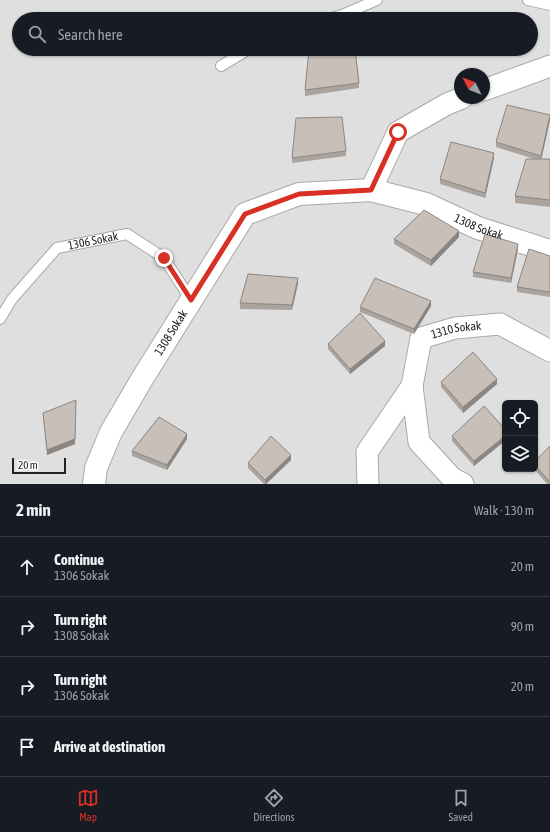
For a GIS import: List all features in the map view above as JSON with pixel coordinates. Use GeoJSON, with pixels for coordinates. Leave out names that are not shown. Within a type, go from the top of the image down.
{"type":"FeatureCollection","features":[{"type":"Feature","properties":{"kind":"street"},"geometry":{"type":"LineString","coordinates":[[490,88],[550,66]]}},
{"type":"Feature","properties":{"kind":"street"},"geometry":{"type":"LineString","coordinates":[[371,190],[398,132],[454,101]]}},
{"type":"Feature","properties":{"kind":"street","name":"1308 Sokak"},"geometry":{"type":"LineString","coordinates":[[94,484],[96,468],[111,432],[245,214],[299,194],[371,190],[426,204],[478,228],[550,252]]}},
{"type":"Feature","properties":{"kind":"street","name":"1310 Sokak"},"geometry":{"type":"LineString","coordinates":[[368,484],[367,452],[412,386],[420,338],[455,328],[500,324],[550,351]]}},
{"type":"Feature","properties":{"kind":"street"},"geometry":{"type":"LineString","coordinates":[[412,386],[419,442],[452,478],[463,484]]}},
{"type":"Feature","properties":{"kind":"lane"},"geometry":{"type":"LineString","coordinates":[[349,12],[377,0]]}},
{"type":"Feature","properties":{"kind":"lane"},"geometry":{"type":"LineString","coordinates":[[528,0],[550,5]]}},
{"type":"Feature","properties":{"kind":"lane"},"geometry":{"type":"LineString","coordinates":[[221,66],[237,56]]}},
{"type":"Feature","properties":{"kind":"lane","name":"1306 Sokak"},"geometry":{"type":"LineString","coordinates":[[0,319],[12,299],[57,248],[126,234],[164,258],[191,300]]}},
{"type":"Feature","properties":{"kind":"shaded area"},"geometry":{"type":"Polygon","coordinates":[[[0,0],[550,0],[550,484],[0,484],[0,0]]]}},
{"type":"Feature","properties":{"kind":"building"},"geometry":{"type":"Polygon","coordinates":[[[308,56],[356,56],[359,83],[305,90],[308,56]]]}},
{"type":"Feature","properties":{"kind":"building"},"geometry":{"type":"Polygon","coordinates":[[[507,105],[550,115],[541,156],[496,142],[507,105]]]}},
{"type":"Feature","properties":{"kind":"building"},"geometry":{"type":"Polygon","coordinates":[[[342,117],[346,151],[292,158],[296,118],[342,117]]]}},
{"type":"Feature","properties":{"kind":"building"},"geometry":{"type":"Polygon","coordinates":[[[451,142],[494,153],[485,193],[440,179],[451,142]]]}},
{"type":"Feature","properties":{"kind":"building"},"geometry":{"type":"Polygon","coordinates":[[[526,159],[550,159],[550,200],[515,196],[526,159]]]}},
{"type":"Feature","properties":{"kind":"building"},"geometry":{"type":"Polygon","coordinates":[[[424,210],[459,231],[431,260],[394,239],[424,210]]]}},
{"type":"Feature","properties":{"kind":"building"},"geometry":{"type":"Polygon","coordinates":[[[485,234],[518,244],[511,278],[473,272],[485,234]]]}},
{"type":"Feature","properties":{"kind":"building"},"geometry":{"type":"Polygon","coordinates":[[[529,249],[550,256],[550,292],[517,287],[529,249]]]}},
{"type":"Feature","properties":{"kind":"building"},"geometry":{"type":"Polygon","coordinates":[[[248,274],[298,278],[292,305],[240,303],[248,274]]]}},
{"type":"Feature","properties":{"kind":"building"},"geometry":{"type":"Polygon","coordinates":[[[375,278],[431,301],[414,329],[360,307],[375,278]]]}},
{"type":"Feature","properties":{"kind":"building"},"geometry":{"type":"Polygon","coordinates":[[[360,313],[385,341],[350,369],[328,344],[360,313]]]}},
{"type":"Feature","properties":{"kind":"building"},"geometry":{"type":"Polygon","coordinates":[[[473,352],[497,379],[463,407],[441,382],[473,352]]]}},
{"type":"Feature","properties":{"kind":"building"},"geometry":{"type":"Polygon","coordinates":[[[76,400],[75,439],[47,450],[43,413],[76,400]]]}},
{"type":"Feature","properties":{"kind":"building"},"geometry":{"type":"Polygon","coordinates":[[[484,406],[502,426],[502,438],[474,461],[452,436],[484,406]]]}},
{"type":"Feature","properties":{"kind":"building"},"geometry":{"type":"Polygon","coordinates":[[[159,417],[187,434],[167,465],[132,451],[159,417]]]}},
{"type":"Feature","properties":{"kind":"building"},"geometry":{"type":"Polygon","coordinates":[[[271,436],[291,455],[265,480],[248,463],[271,436]]]}},
{"type":"Feature","properties":{"kind":"building"},"geometry":{"type":"Polygon","coordinates":[[[550,446],[550,482],[538,468],[538,458],[550,446]]]}},
{"type":"Feature","properties":{"kind":"route"},"geometry":{"type":"LineString","coordinates":[[164,258],[191,300],[245,214],[299,194],[371,190],[398,132]]}}]}
